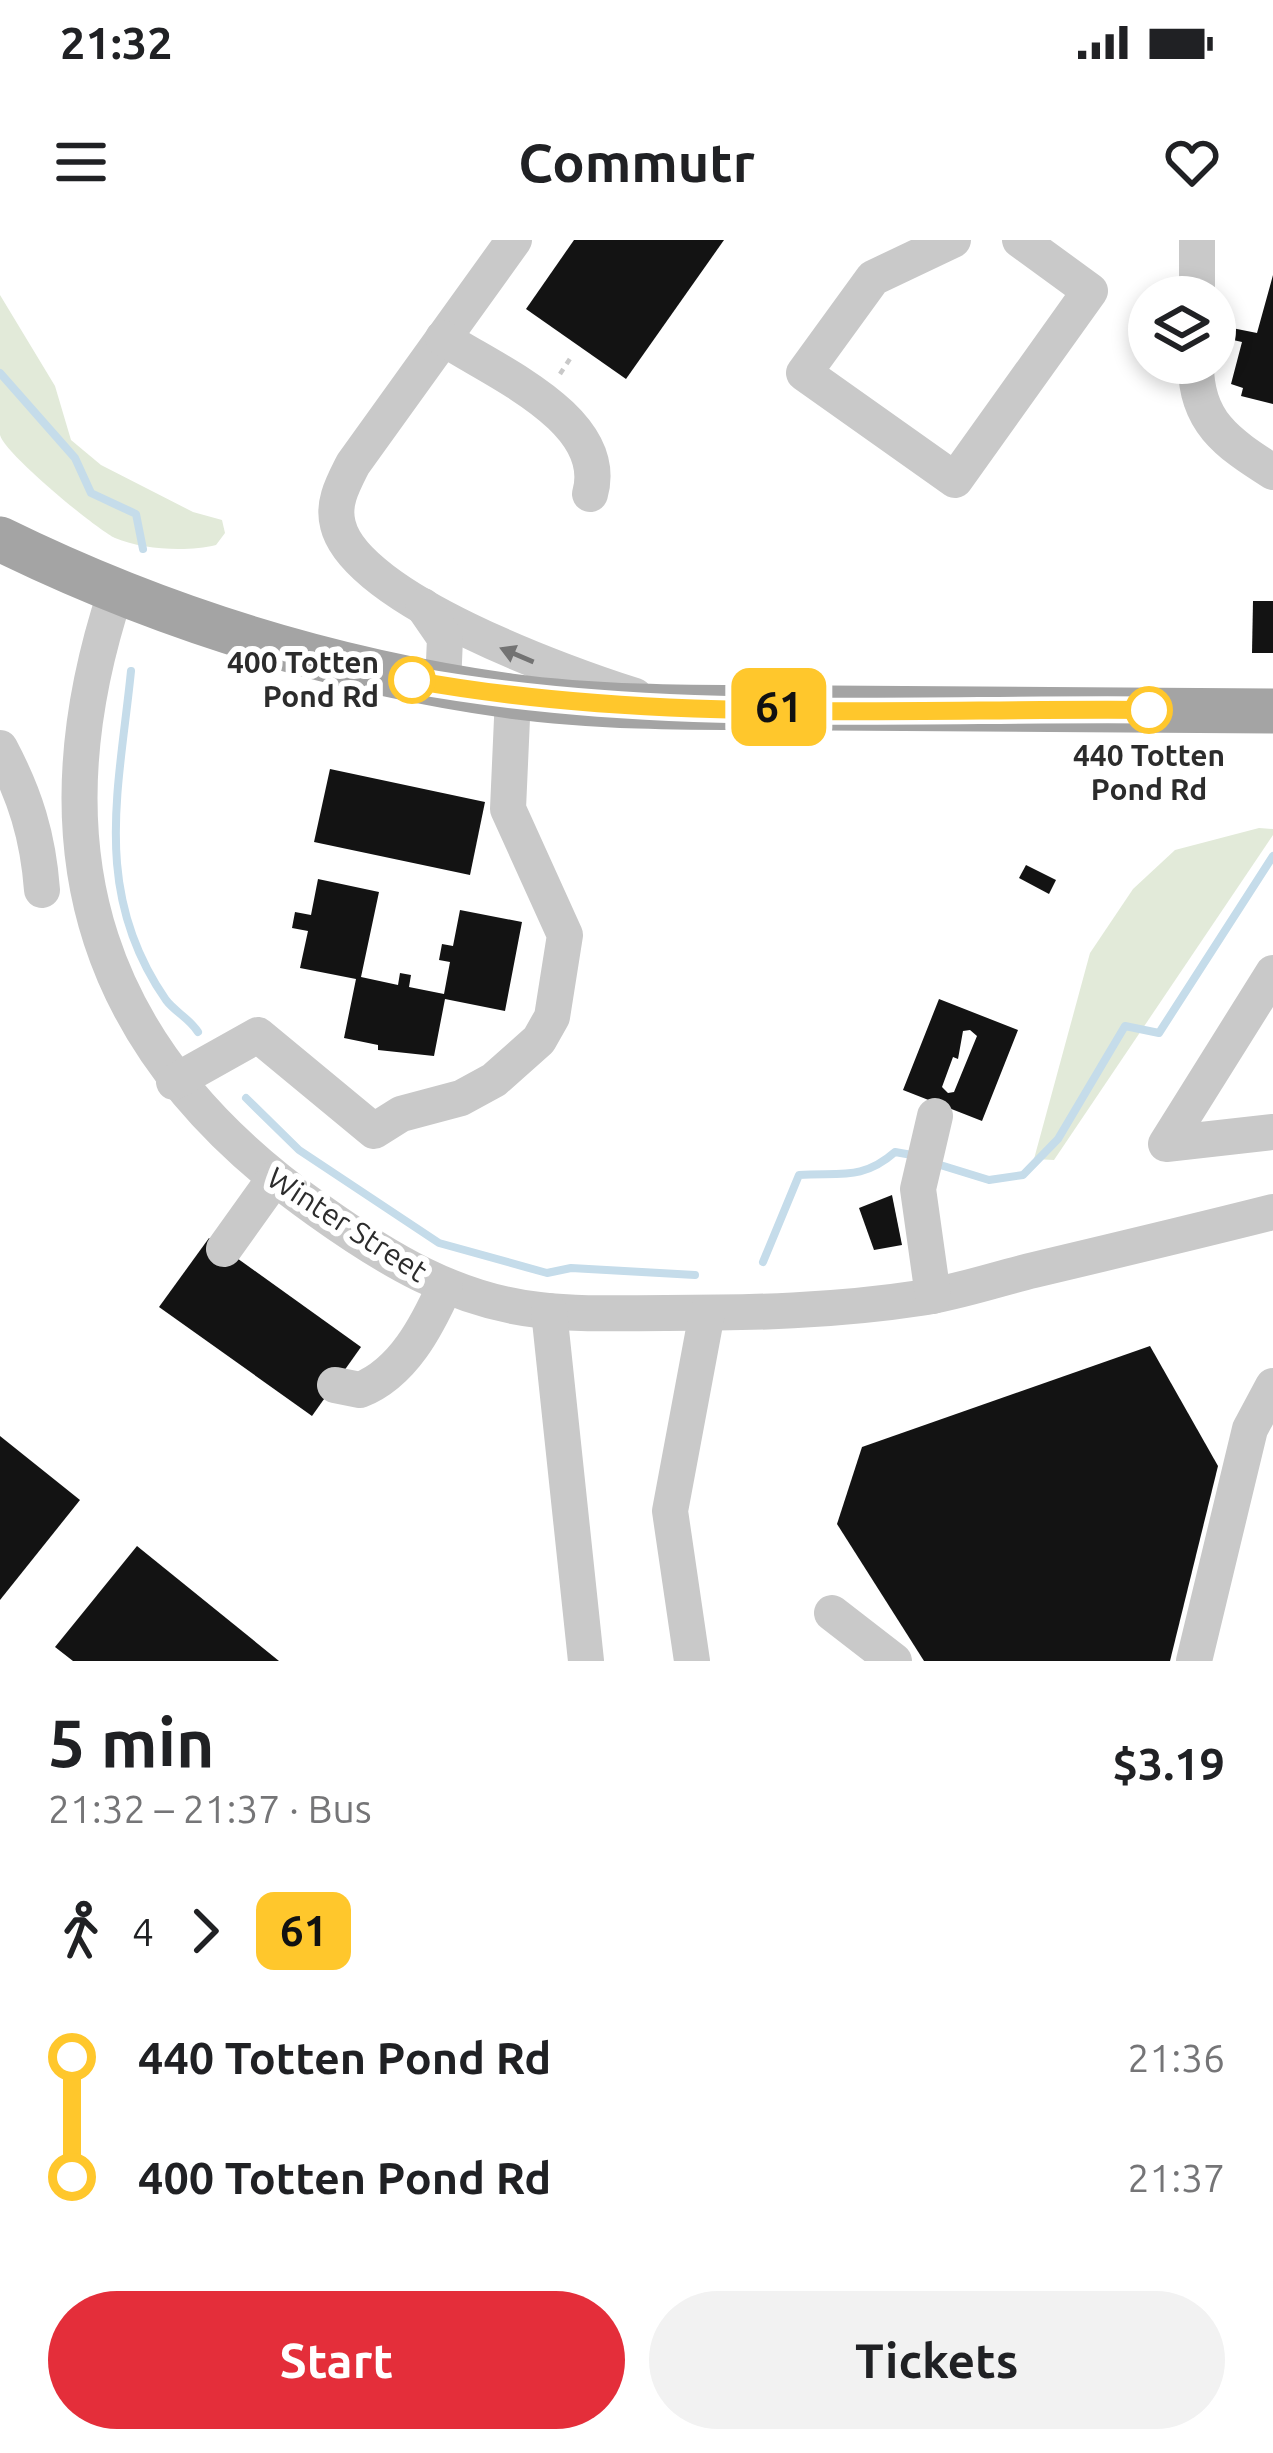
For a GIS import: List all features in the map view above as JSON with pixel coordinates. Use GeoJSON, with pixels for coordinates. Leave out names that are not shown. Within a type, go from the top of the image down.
{"type":"FeatureCollection","features":[{"type":"Feature","properties":{"kind":"main road"},"geometry":{"type":"LineString","coordinates":[[0,539],[116,591],[273,646],[443,686],[514,696],[667,706],[1273,711]]}},
{"type":"Feature","properties":{"kind":"street"},"geometry":{"type":"LineString","coordinates":[[514,240],[353,464],[336,506],[346,543],[421,604],[524,658],[667,706]]}},
{"type":"Feature","properties":{"kind":"street"},"geometry":{"type":"LineString","coordinates":[[953,240],[873,278],[804,373],[955,480],[1090,291],[1020,240]]}},
{"type":"Feature","properties":{"kind":"street"},"geometry":{"type":"LineString","coordinates":[[1197,240],[1197,276]]}},
{"type":"Feature","properties":{"kind":"street"},"geometry":{"type":"LineString","coordinates":[[443,338],[578,430],[594,466],[590,494]]}},
{"type":"Feature","properties":{"kind":"street"},"geometry":{"type":"LineString","coordinates":[[1199,384],[1205,418],[1269,464]]}},
{"type":"Feature","properties":{"kind":"street","name":"Winter Street"},"geometry":{"type":"LineString","coordinates":[[116,591],[93,668],[82,727],[85,853],[97,927],[118,989],[174,1082],[229,1143],[395,1261],[446,1286],[549,1312],[824,1309],[933,1296],[1273,1212]]}},
{"type":"Feature","properties":{"kind":"street"},"geometry":{"type":"LineString","coordinates":[[421,604],[446,638],[443,686]]}},
{"type":"Feature","properties":{"kind":"street"},"geometry":{"type":"LineString","coordinates":[[174,1082],[258,1035],[374,1131],[401,1114],[478,1089],[538,1040],[555,1005],[565,935],[508,809],[514,696]]}},
{"type":"Feature","properties":{"kind":"street"},"geometry":{"type":"LineString","coordinates":[[1,751],[22,791],[39,843],[42,890]]}},
{"type":"Feature","properties":{"kind":"street"},"geometry":{"type":"LineString","coordinates":[[1273,974],[1166,1144],[1273,1132]]}},
{"type":"Feature","properties":{"kind":"street"},"geometry":{"type":"LineString","coordinates":[[933,1296],[918,1190],[935,1116]]}},
{"type":"Feature","properties":{"kind":"street"},"geometry":{"type":"LineString","coordinates":[[224,1249],[274,1179]]}},
{"type":"Feature","properties":{"kind":"street"},"geometry":{"type":"LineString","coordinates":[[335,1384],[359,1390],[382,1377],[417,1340],[446,1286]]}},
{"type":"Feature","properties":{"kind":"street"},"geometry":{"type":"LineString","coordinates":[[549,1312],[586,1661]]}},
{"type":"Feature","properties":{"kind":"street"},"geometry":{"type":"LineString","coordinates":[[692,1661],[670,1511],[707,1313]]}},
{"type":"Feature","properties":{"kind":"street"},"geometry":{"type":"LineString","coordinates":[[1194,1661],[1250,1429],[1273,1386]]}},
{"type":"Feature","properties":{"kind":"street"},"geometry":{"type":"LineString","coordinates":[[832,1613],[888,1651],[895,1661]]}},
{"type":"Feature","properties":{"kind":"path"},"geometry":{"type":"LineString","coordinates":[[554,382],[573,354]]}},
{"type":"Feature","properties":{"kind":"green space"},"geometry":{"type":"Polygon","coordinates":[[[0,295],[55,386],[71,440],[101,465],[193,512],[222,520],[225,533],[216,545],[166,549],[115,538],[52,490],[5,444],[0,435],[0,295]]]}},
{"type":"Feature","properties":{"kind":"green space"},"geometry":{"type":"Polygon","coordinates":[[[1259,828],[1273,829],[1273,835],[1054,1160],[1034,1159],[1090,953],[1133,889],[1175,850],[1259,828]]]}},
{"type":"Feature","properties":{"kind":"building"},"geometry":{"type":"Polygon","coordinates":[[[574,240],[724,240],[626,379],[526,309],[574,240]]]}},
{"type":"Feature","properties":{"kind":"building"},"geometry":{"type":"Polygon","coordinates":[[[1273,275],[1273,404],[1241,396],[1243,388],[1231,384],[1236,384],[1242,342],[1236,341],[1236,329],[1257,333],[1273,275]]]}},
{"type":"Feature","properties":{"kind":"building"},"geometry":{"type":"Polygon","coordinates":[[[1253,601],[1273,601],[1273,653],[1252,653],[1253,601]]]}},
{"type":"Feature","properties":{"kind":"building"},"geometry":{"type":"Polygon","coordinates":[[[330,769],[485,802],[470,875],[314,842],[330,769]]]}},
{"type":"Feature","properties":{"kind":"building"},"geometry":{"type":"Polygon","coordinates":[[[1026,865],[1056,880],[1049,894],[1019,878],[1026,865]]]}},
{"type":"Feature","properties":{"kind":"building"},"geometry":{"type":"Polygon","coordinates":[[[318,879],[379,892],[361,977],[398,985],[400,973],[411,975],[409,987],[444,994],[450,962],[439,960],[442,944],[453,946],[460,910],[522,922],[505,1011],[445,999],[434,1056],[378,1050],[378,1045],[344,1038],[356,979],[300,968],[308,931],[292,928],[295,912],[311,915],[318,879]]]}},
{"type":"Feature","properties":{"kind":"building"},"geometry":{"type":"Polygon","coordinates":[[[939,999],[1018,1030],[982,1121],[903,1090],[939,999]],[[963,1031],[958,1059],[953,1057],[942,1087],[948,1093],[954,1092],[977,1036],[963,1031]]]}},
{"type":"Feature","properties":{"kind":"building"},"geometry":{"type":"Polygon","coordinates":[[[892,1195],[902,1245],[874,1250],[859,1208],[892,1195]]]}},
{"type":"Feature","properties":{"kind":"building"},"geometry":{"type":"Polygon","coordinates":[[[209,1238],[361,1347],[312,1416],[159,1307],[209,1238]]]}},
{"type":"Feature","properties":{"kind":"building"},"geometry":{"type":"Polygon","coordinates":[[[1150,1346],[1218,1466],[1170,1661],[924,1661],[837,1524],[862,1447],[1150,1346]]]}},
{"type":"Feature","properties":{"kind":"building"},"geometry":{"type":"Polygon","coordinates":[[[0,1436],[80,1500],[0,1600],[0,1436]]]}},
{"type":"Feature","properties":{"kind":"building"},"geometry":{"type":"Polygon","coordinates":[[[137,1546],[279,1661],[73,1661],[55,1647],[137,1546]]]}},
{"type":"Feature","properties":{"kind":"waterway"},"geometry":{"type":"LineString","coordinates":[[0,373],[75,458],[91,493],[136,514],[143,549]]}},
{"type":"Feature","properties":{"kind":"waterway"},"geometry":{"type":"LineString","coordinates":[[131,671],[117,799],[119,880],[142,960],[166,1000],[198,1032]]}},
{"type":"Feature","properties":{"kind":"waterway"},"geometry":{"type":"LineString","coordinates":[[937,1164],[989,1180],[1023,1175],[1058,1139],[1125,1026],[1159,1033],[1273,856]]}},
{"type":"Feature","properties":{"kind":"waterway"},"geometry":{"type":"LineString","coordinates":[[246,1098],[299,1150],[439,1243],[547,1273],[571,1268],[695,1275]]}},
{"type":"Feature","properties":{"kind":"waterway"},"geometry":{"type":"LineString","coordinates":[[763,1262],[799,1175],[850,1173],[872,1167],[895,1152],[912,1155]]}},
{"type":"Feature","properties":{"kind":"bus line","name":"61"},"geometry":{"type":"LineString","coordinates":[[412,680],[555,700],[667,706],[1149,710]]}},
{"type":"Feature","properties":{"kind":"place","name":"400 Totten Pond Rd"},"geometry":{"type":"Point","coordinates":[412,680]}},
{"type":"Feature","properties":{"kind":"place","name":"440 Totten Pond Rd"},"geometry":{"type":"Point","coordinates":[1149,710]}}]}
